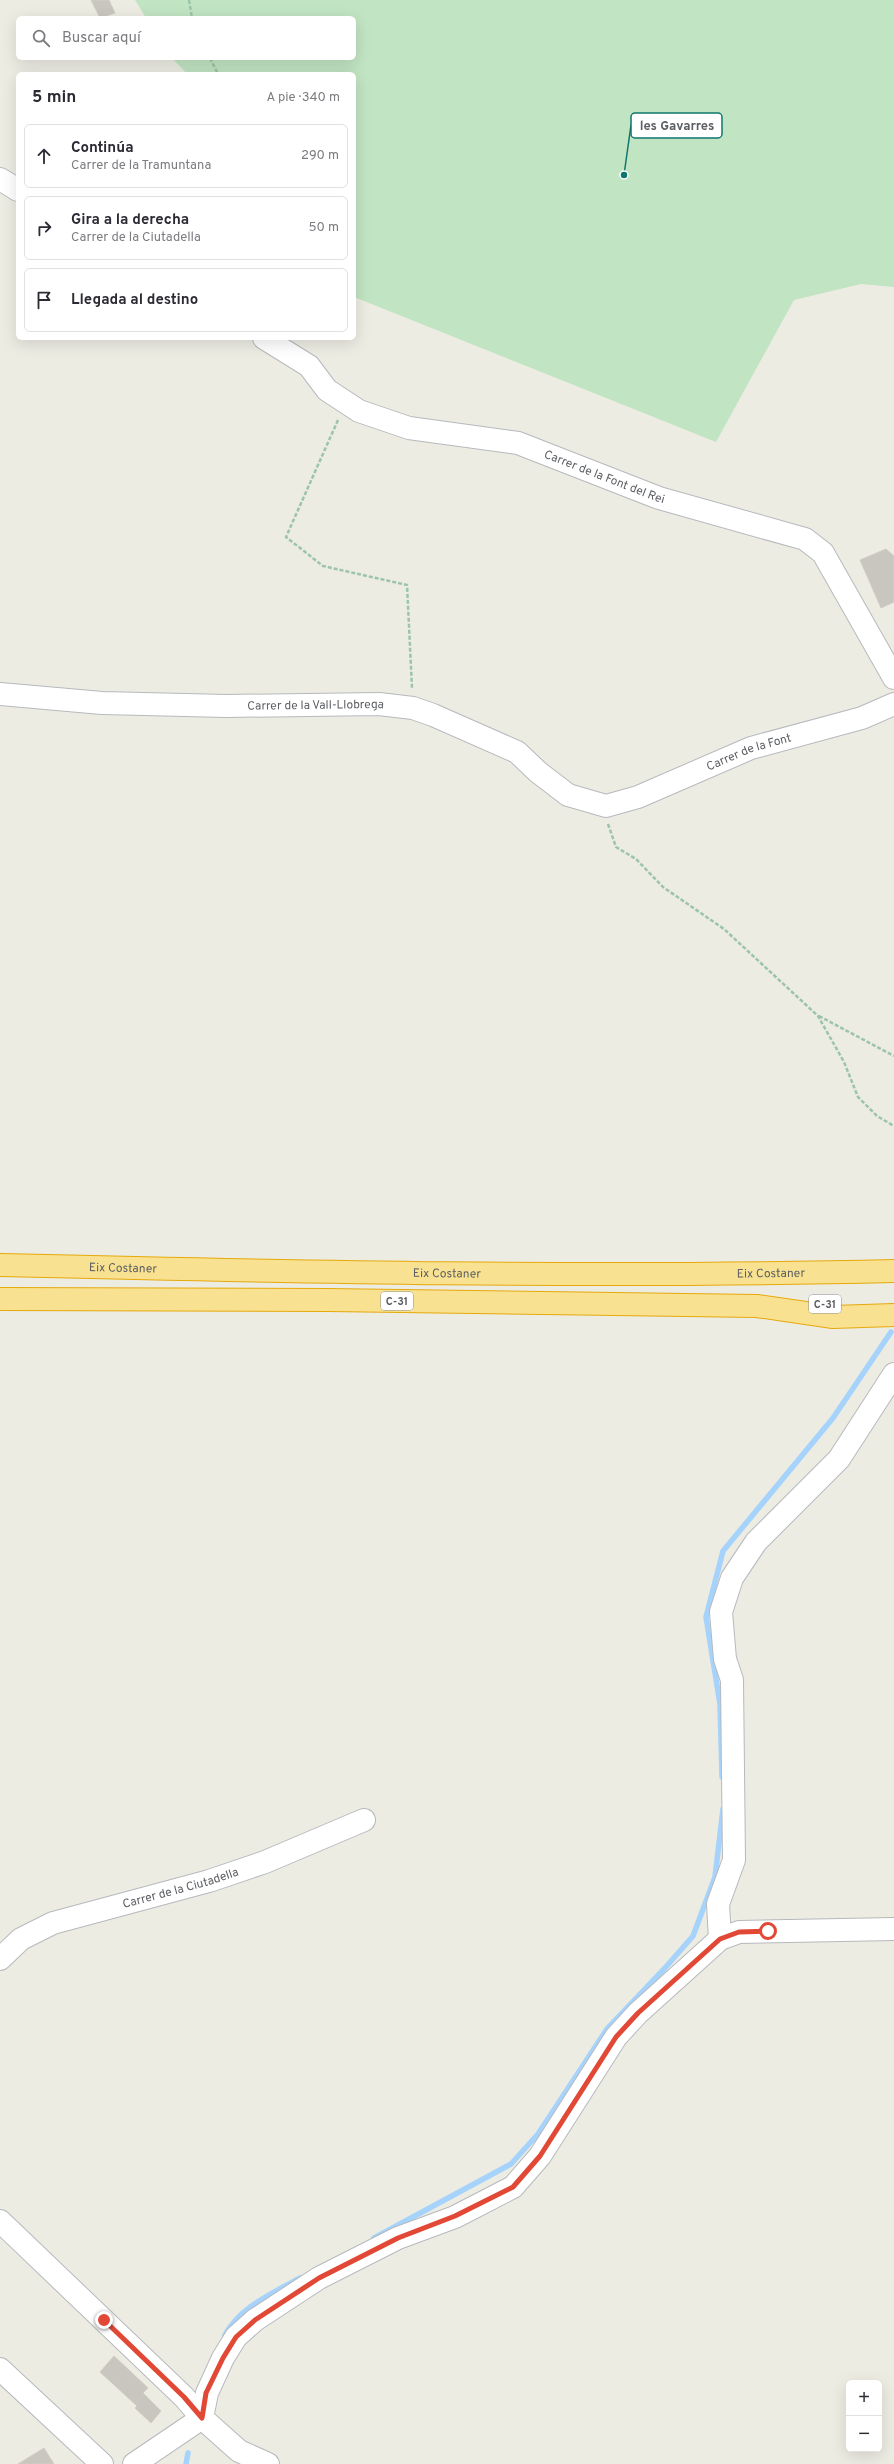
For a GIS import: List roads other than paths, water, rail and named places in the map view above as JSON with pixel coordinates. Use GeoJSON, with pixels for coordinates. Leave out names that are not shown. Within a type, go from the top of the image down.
{"type":"FeatureCollection","features":[{"type":"Feature","properties":{"kind":"highway"},"geometry":{"type":"LineString","coordinates":[[0,1253],[107,1257],[225,1270]]}},
{"type":"Feature","properties":{"kind":"highway"},"geometry":{"type":"LineString","coordinates":[[781,1274],[819,1261],[894,1259]]}},
{"type":"Feature","properties":{"kind":"highway","name":"Eix Costaner"},"geometry":{"type":"LineString","coordinates":[[0,1265],[332,1273],[781,1274],[894,1271]]}},
{"type":"Feature","properties":{"kind":"highway","name":"C-31"},"geometry":{"type":"LineString","coordinates":[[0,1298],[37,1300],[328,1300],[757,1306],[894,1302]]}},
{"type":"Feature","properties":{"kind":"highway"},"geometry":{"type":"LineString","coordinates":[[0,1303],[37,1300]]}},
{"type":"Feature","properties":{"kind":"highway"},"geometry":{"type":"LineString","coordinates":[[757,1306],[833,1317],[894,1316]]}},
{"type":"Feature","properties":{"kind":"street"},"geometry":{"type":"LineString","coordinates":[[0,179],[16,189]]}},
{"type":"Feature","properties":{"kind":"street","name":"Carrer de la Font del Rei"},"geometry":{"type":"LineString","coordinates":[[267,340],[310,366],[327,390],[359,411],[409,428],[518,443],[659,498],[805,539],[823,553],[894,678]]}},
{"type":"Feature","properties":{"kind":"street","name":"Carrer de la Vall-Llobrega"},"geometry":{"type":"LineString","coordinates":[[0,694],[102,703],[226,706],[379,704],[413,708],[433,715],[517,752],[538,772],[568,796],[606,806]]}},
{"type":"Feature","properties":{"kind":"street","name":"Carrer de la Font"},"geometry":{"type":"LineString","coordinates":[[606,806],[638,797],[751,748],[862,718],[894,704]]}},
{"type":"Feature","properties":{"kind":"street"},"geometry":{"type":"LineString","coordinates":[[720,1939],[718,1904],[734,1860],[732,1680],[725,1659],[721,1612],[732,1578],[756,1542],[840,1459],[894,1374]]}},
{"type":"Feature","properties":{"kind":"street","name":"Carrer de la Ciutadella"},"geometry":{"type":"LineString","coordinates":[[0,1959],[21,1939],[53,1923],[216,1878],[265,1862],[364,1820]]}},
{"type":"Feature","properties":{"kind":"street"},"geometry":{"type":"LineString","coordinates":[[134,2464],[202,2418],[206,2393],[223,2358],[236,2337],[255,2320],[326,2274],[398,2238],[455,2216],[513,2187],[540,2156],[616,2037],[638,2013],[720,1939],[739,1932],[894,1929]]}},
{"type":"Feature","properties":{"kind":"street"},"geometry":{"type":"LineString","coordinates":[[0,2221],[184,2397],[202,2418],[239,2451],[268,2464]]}},
{"type":"Feature","properties":{"kind":"street"},"geometry":{"type":"LineString","coordinates":[[0,2369],[102,2464]]}},
{"type":"Feature","properties":{"kind":"waterway"},"geometry":{"type":"LineString","coordinates":[[722,1777],[720,1704],[706,1617],[723,1551],[833,1418],[891,1332]]}},
{"type":"Feature","properties":{"kind":"waterway"},"geometry":{"type":"LineString","coordinates":[[374,2238],[511,2164],[538,2134],[607,2029],[693,1936],[715,1877],[723,1809]]}},
{"type":"Feature","properties":{"kind":"waterway"},"geometry":{"type":"LineString","coordinates":[[225,2335],[231,2325],[248,2309],[268,2295],[300,2278]]}},
{"type":"Feature","properties":{"kind":"waterway"},"geometry":{"type":"LineString","coordinates":[[186,2464],[188,2453]]}},
{"type":"Feature","properties":{"kind":"place","name":"les Gavarres"},"geometry":{"type":"Point","coordinates":[624,175]}}]}
